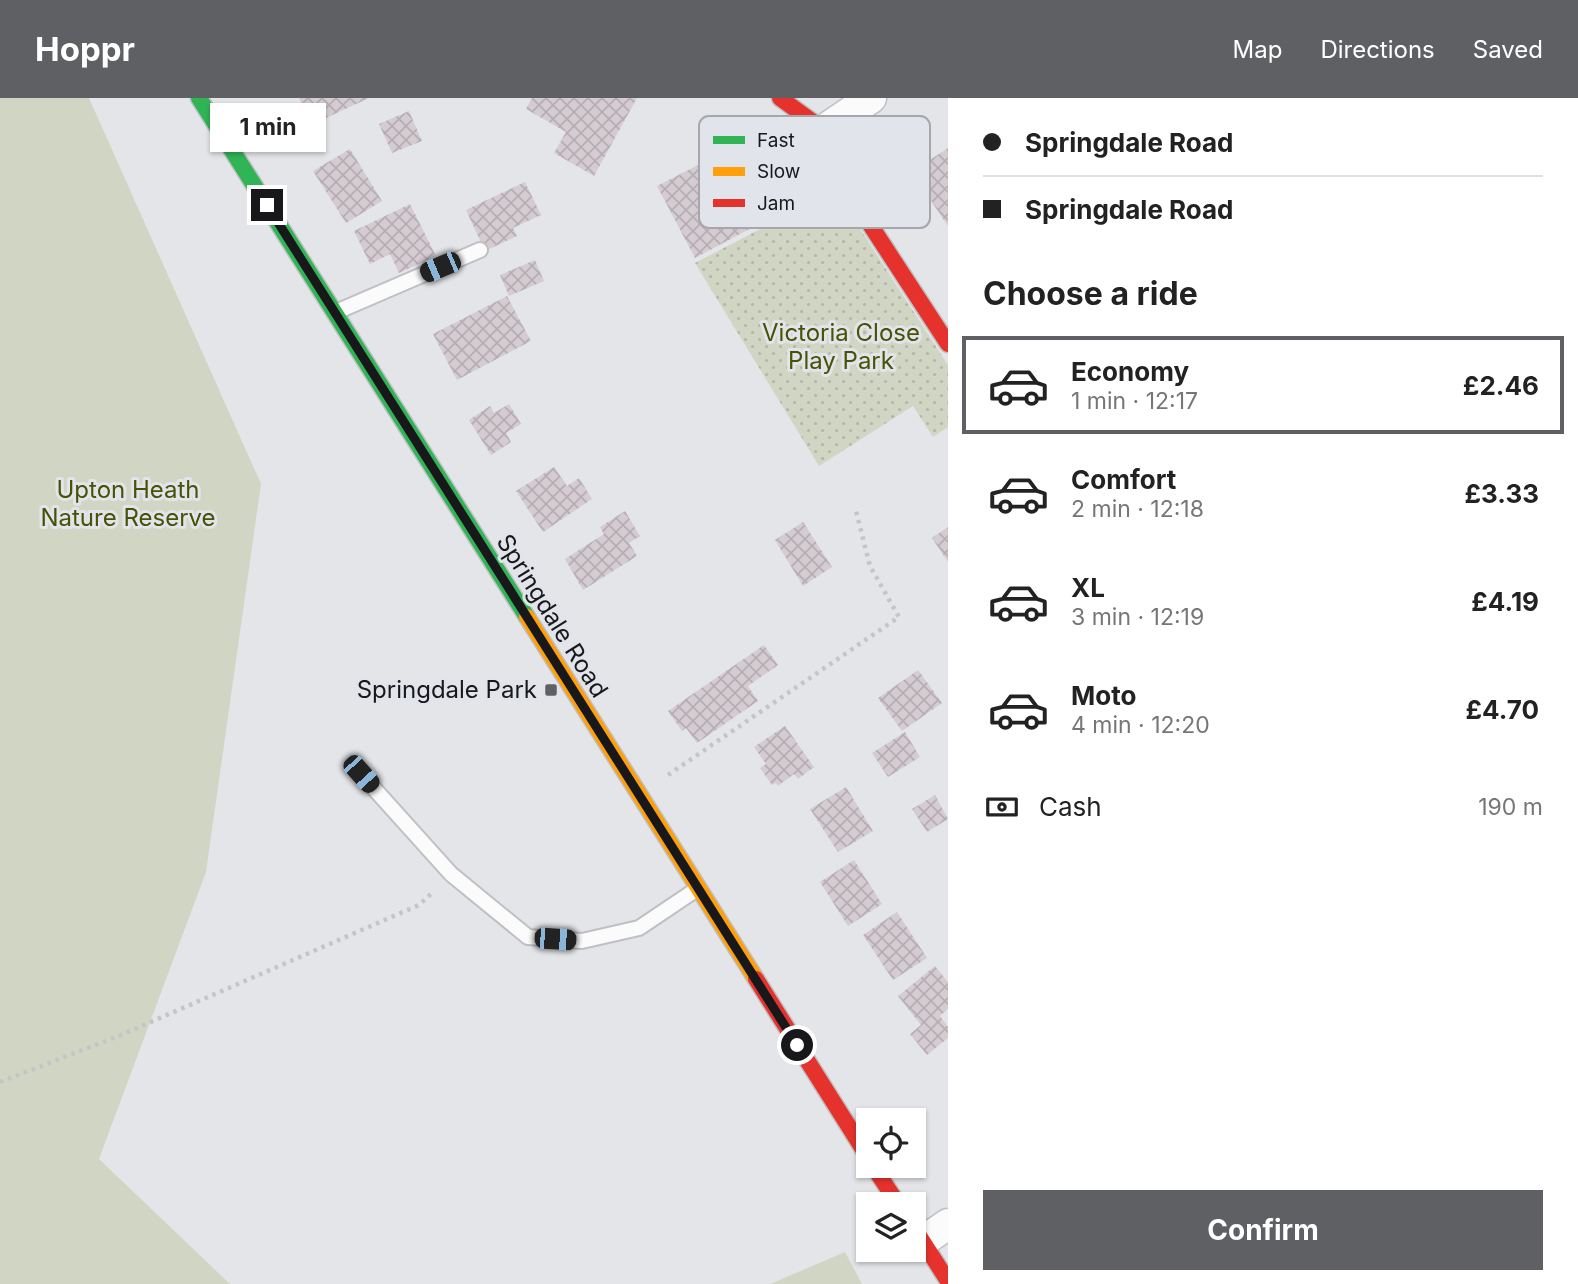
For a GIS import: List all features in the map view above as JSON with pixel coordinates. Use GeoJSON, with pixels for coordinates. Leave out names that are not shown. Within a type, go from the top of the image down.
{"type":"FeatureCollection","features":[{"type":"Feature","properties":{"kind":"street","name":"Springdale Road"},"geometry":{"type":"LineString","coordinates":[[199,98],[856,1138]]}},
{"type":"Feature","properties":{"kind":"street"},"geometry":{"type":"LineString","coordinates":[[780,98],[805,116]]}},
{"type":"Feature","properties":{"kind":"street"},"geometry":{"type":"LineString","coordinates":[[845,116],[871,98]]}},
{"type":"Feature","properties":{"kind":"street"},"geometry":{"type":"LineString","coordinates":[[872,228],[948,344]]}},
{"type":"Feature","properties":{"kind":"street"},"geometry":{"type":"LineString","coordinates":[[926,1232],[948,1224]]}},
{"type":"Feature","properties":{"kind":"street"},"geometry":{"type":"LineString","coordinates":[[926,1247],[948,1281]]}},
{"type":"Feature","properties":{"kind":"lane"},"geometry":{"type":"LineString","coordinates":[[335,313],[480,250]]}},
{"type":"Feature","properties":{"kind":"lane"},"geometry":{"type":"LineString","coordinates":[[361,774],[451,874],[528,937],[582,941],[639,928],[697,889]]}},
{"type":"Feature","properties":{"kind":"path"},"geometry":{"type":"LineString","coordinates":[[639,796],[899,617],[870,566],[856,511]]}},
{"type":"Feature","properties":{"kind":"path"},"geometry":{"type":"LineString","coordinates":[[0,1082],[121,1035],[419,905],[451,874]]}},
{"type":"Feature","properties":{"kind":"green space","name":"Upton Heath Nature Reserve"},"geometry":{"type":"Polygon","coordinates":[[[0,98],[89,98],[261,484],[206,872],[99,1159],[230,1284],[0,1284],[0,98]]]}},
{"type":"Feature","properties":{"kind":"green space","name":"Victoria Close Play Park"},"geometry":{"type":"Polygon","coordinates":[[[762,228],[860,228],[948,365],[948,427],[933,437],[913,406],[819,466],[695,263],[762,228]]]}},
{"type":"Feature","properties":{"kind":"green space"},"geometry":{"type":"Polygon","coordinates":[[[845,1252],[862,1284],[770,1284],[845,1252]]]}},
{"type":"Feature","properties":{"kind":"building"},"geometry":{"type":"Polygon","coordinates":[[[299,98],[369,98],[311,125],[299,98]]]}},
{"type":"Feature","properties":{"kind":"building"},"geometry":{"type":"Polygon","coordinates":[[[532,98],[637,98],[594,176],[554,153],[566,132],[526,109],[532,98]]]}},
{"type":"Feature","properties":{"kind":"building"},"geometry":{"type":"Polygon","coordinates":[[[409,111],[422,141],[392,153],[379,124],[409,111]]]}},
{"type":"Feature","properties":{"kind":"building"},"geometry":{"type":"Polygon","coordinates":[[[948,148],[948,226],[930,199],[930,160],[948,148]]]}},
{"type":"Feature","properties":{"kind":"building"},"geometry":{"type":"Polygon","coordinates":[[[350,149],[382,201],[346,223],[313,171],[350,149]]]}},
{"type":"Feature","properties":{"kind":"building"},"geometry":{"type":"Polygon","coordinates":[[[699,165],[699,228],[751,228],[695,258],[657,186],[699,165]]]}},
{"type":"Feature","properties":{"kind":"building"},"geometry":{"type":"Polygon","coordinates":[[[525,182],[541,215],[513,228],[517,236],[485,251],[466,210],[525,182]]]}},
{"type":"Feature","properties":{"kind":"building"},"geometry":{"type":"Polygon","coordinates":[[[410,204],[436,256],[399,273],[390,254],[370,264],[354,231],[410,204]]]}},
{"type":"Feature","properties":{"kind":"building"},"geometry":{"type":"Polygon","coordinates":[[[535,260],[544,281],[509,296],[500,275],[535,260]]]}},
{"type":"Feature","properties":{"kind":"building"},"geometry":{"type":"Polygon","coordinates":[[[507,296],[531,341],[457,380],[433,334],[507,296]]]}},
{"type":"Feature","properties":{"kind":"building"},"geometry":{"type":"Polygon","coordinates":[[[509,404],[521,424],[506,433],[511,442],[491,455],[469,420],[490,406],[494,413],[509,404]]]}},
{"type":"Feature","properties":{"kind":"building"},"geometry":{"type":"Polygon","coordinates":[[[554,467],[567,486],[579,478],[592,499],[543,532],[516,491],[554,467]]]}},
{"type":"Feature","properties":{"kind":"building"},"geometry":{"type":"Polygon","coordinates":[[[625,511],[640,536],[629,543],[637,556],[583,590],[565,559],[604,534],[600,527],[625,511]]]}},
{"type":"Feature","properties":{"kind":"building"},"geometry":{"type":"Polygon","coordinates":[[[803,522],[832,567],[803,586],[775,540],[803,522]]]}},
{"type":"Feature","properties":{"kind":"building"},"geometry":{"type":"Polygon","coordinates":[[[948,527],[948,562],[932,538],[948,527]]]}},
{"type":"Feature","properties":{"kind":"building"},"geometry":{"type":"Polygon","coordinates":[[[764,645],[778,665],[748,686],[758,701],[697,743],[686,728],[682,731],[668,711],[764,645]]]}},
{"type":"Feature","properties":{"kind":"building"},"geometry":{"type":"Polygon","coordinates":[[[918,670],[942,703],[902,731],[878,698],[918,670]]]}},
{"type":"Feature","properties":{"kind":"building"},"geometry":{"type":"Polygon","coordinates":[[[785,726],[814,767],[798,779],[794,774],[778,786],[776,783],[772,785],[760,768],[766,764],[754,747],[785,726]]]}},
{"type":"Feature","properties":{"kind":"building"},"geometry":{"type":"Polygon","coordinates":[[[905,732],[920,757],[888,777],[872,753],[905,732]]]}},
{"type":"Feature","properties":{"kind":"building"},"geometry":{"type":"Polygon","coordinates":[[[846,787],[873,831],[838,852],[810,809],[846,787]]]}},
{"type":"Feature","properties":{"kind":"building"},"geometry":{"type":"Polygon","coordinates":[[[935,795],[948,819],[927,832],[912,809],[935,795]]]}},
{"type":"Feature","properties":{"kind":"building"},"geometry":{"type":"Polygon","coordinates":[[[854,860],[882,904],[848,926],[820,882],[854,860]]]}},
{"type":"Feature","properties":{"kind":"building"},"geometry":{"type":"Polygon","coordinates":[[[897,912],[927,958],[893,980],[863,935],[897,912]]]}},
{"type":"Feature","properties":{"kind":"building"},"geometry":{"type":"Polygon","coordinates":[[[935,966],[948,982],[948,1009],[940,1016],[948,1027],[948,1038],[927,1055],[910,1034],[921,1025],[898,996],[935,966]]]}},
{"type":"Feature","properties":{"kind":"traffic: fast"},"geometry":{"type":"LineString","coordinates":[[199,98],[527,617]]}},
{"type":"Feature","properties":{"kind":"traffic: slow"},"geometry":{"type":"LineString","coordinates":[[527,617],[756,979]]}},
{"type":"Feature","properties":{"kind":"traffic: jam"},"geometry":{"type":"LineString","coordinates":[[780,98],[805,116]]}},
{"type":"Feature","properties":{"kind":"traffic: jam"},"geometry":{"type":"LineString","coordinates":[[872,228],[948,344]]}},
{"type":"Feature","properties":{"kind":"traffic: jam"},"geometry":{"type":"LineString","coordinates":[[756,979],[856,1138]]}},
{"type":"Feature","properties":{"kind":"traffic: jam"},"geometry":{"type":"LineString","coordinates":[[881,1178],[890,1192]]}},
{"type":"Feature","properties":{"kind":"traffic: jam"},"geometry":{"type":"LineString","coordinates":[[926,1247],[948,1281]]}},
{"type":"Feature","properties":{"kind":"place","name":"Springdale Park"},"geometry":{"type":"Point","coordinates":[551,690]}},
{"type":"Feature","properties":{"kind":"route"},"geometry":{"type":"LineString","coordinates":[[267,205],[797,1045]]}}]}
